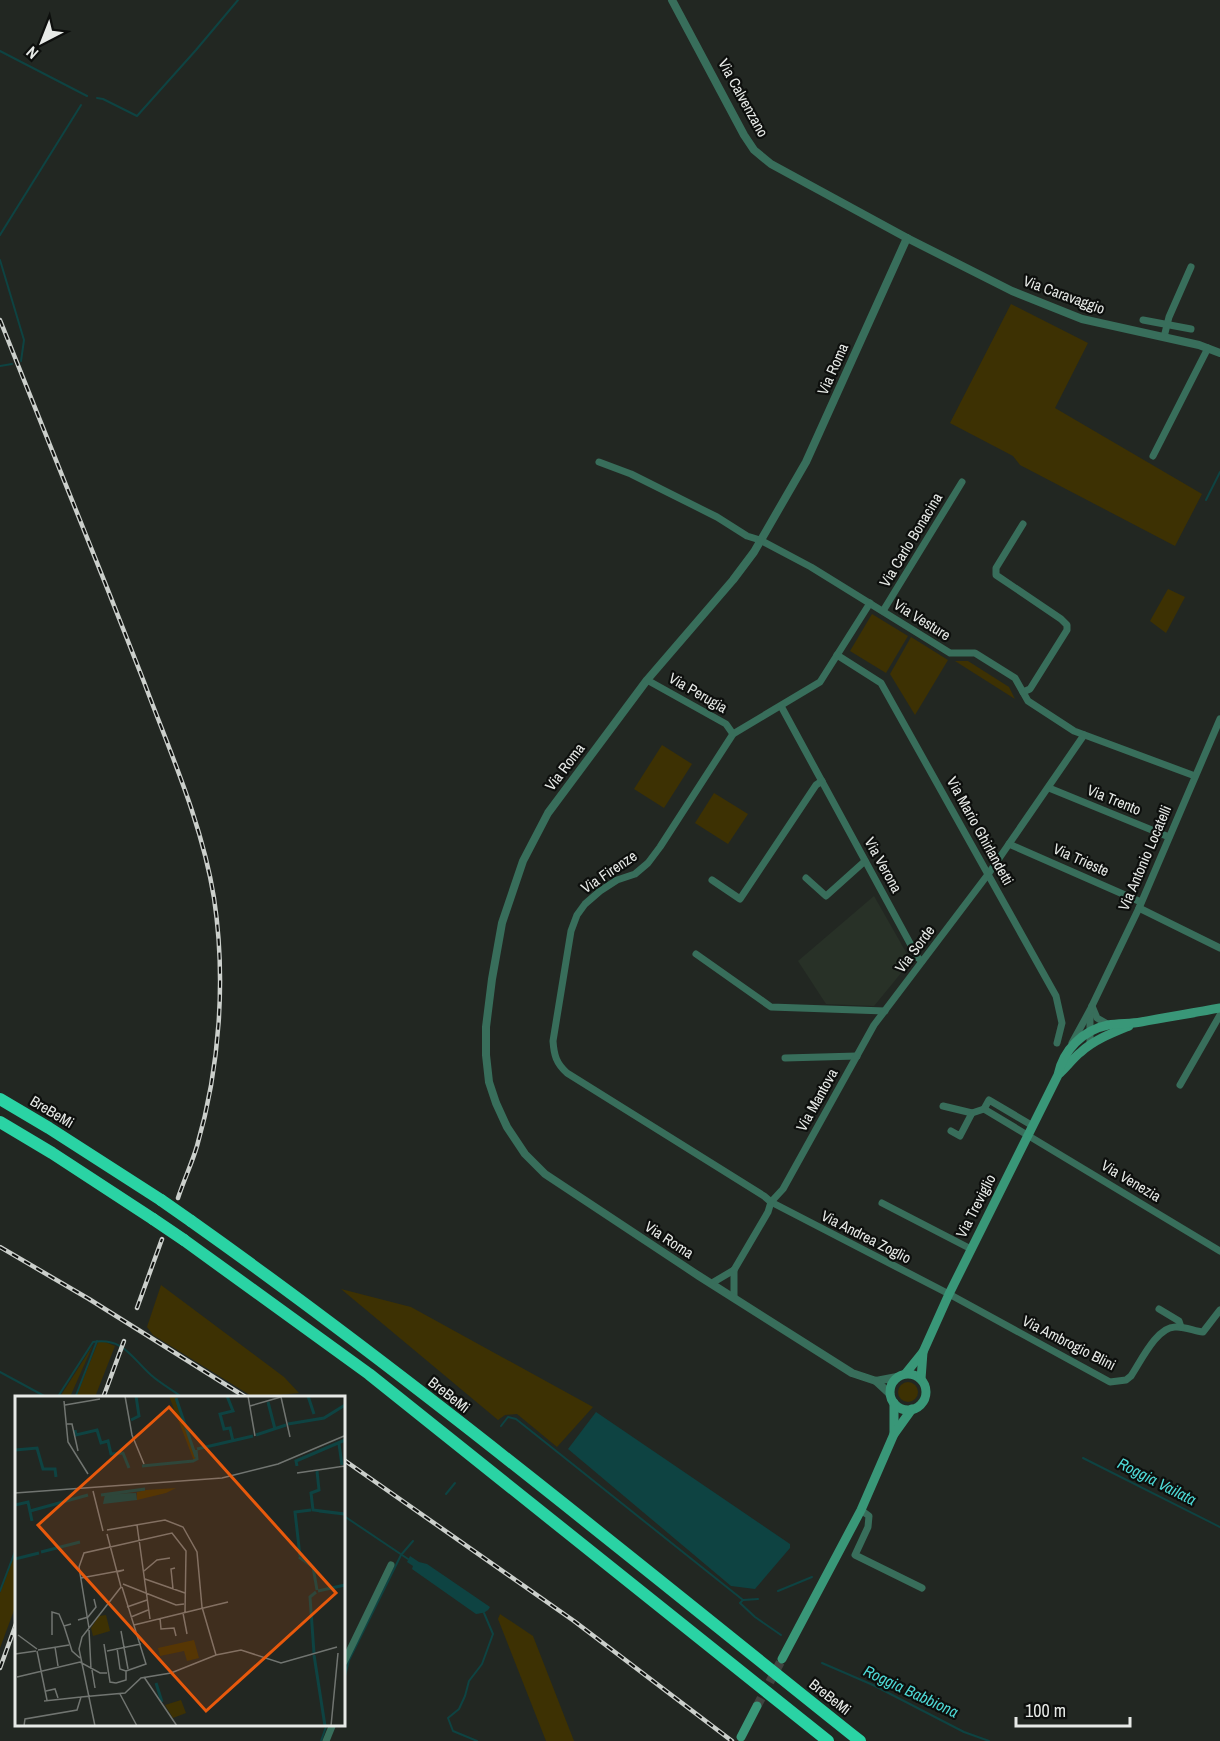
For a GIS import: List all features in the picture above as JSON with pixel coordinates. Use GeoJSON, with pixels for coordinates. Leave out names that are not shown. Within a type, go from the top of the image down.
{"type":"FeatureCollection","features":[{"type":"Feature","properties":{"kind":"highway","name":"BreBeMi"},"geometry":{"type":"LineString","coordinates":[[0,1099],[160,1200],[278,1282],[860,1741]]}},
{"type":"Feature","properties":{"kind":"highway"},"geometry":{"type":"LineString","coordinates":[[0,1122],[52,1153],[184,1240],[369,1374],[828,1741]]}},
{"type":"Feature","properties":{"kind":"main road"},"geometry":{"type":"LineString","coordinates":[[1058,1075],[1076,1038],[1090,1032],[1109,1025],[1137,1023],[1220,1008]]}},
{"type":"Feature","properties":{"kind":"main road"},"geometry":{"type":"LineString","coordinates":[[1058,1075],[1090,1044],[1137,1023]]}},
{"type":"Feature","properties":{"kind":"main road","name":"Via Treviglio"},"geometry":{"type":"LineString","coordinates":[[894,1434],[891,1384],[923,1352],[948,1294],[1058,1075]]}},
{"type":"Feature","properties":{"kind":"main road","name":"Via Treviglio"},"geometry":{"type":"LineString","coordinates":[[782,1659],[861,1510],[894,1434],[912,1409],[922,1403],[925,1397],[926,1391],[921,1379],[923,1352]]}},
{"type":"Feature","properties":{"kind":"main road"},"geometry":{"type":"LineString","coordinates":[[902,1375],[917,1376],[921,1379]]}},
{"type":"Feature","properties":{"kind":"main road"},"geometry":{"type":"LineString","coordinates":[[892,1399],[902,1409],[912,1409]]}},
{"type":"Feature","properties":{"kind":"main road"},"geometry":{"type":"LineString","coordinates":[[741,1737],[757,1706]]}},
{"type":"Feature","properties":{"kind":"street","name":"Via Calvenzano"},"geometry":{"type":"LineString","coordinates":[[672,0],[754,150],[784,172],[907,238]]}},
{"type":"Feature","properties":{"kind":"street","name":"Via Caravaggio"},"geometry":{"type":"LineString","coordinates":[[907,238],[1012,291],[1082,319],[1164,337],[1220,353]]}},
{"type":"Feature","properties":{"kind":"street","name":"Via Roma"},"geometry":{"type":"LineString","coordinates":[[892,1399],[876,1381],[852,1373],[545,1174],[525,1154],[507,1127],[496,1103],[489,1082],[486,1027],[502,923],[523,861],[548,813],[647,680],[733,580],[760,540],[806,462],[907,238]]}},
{"type":"Feature","properties":{"kind":"street"},"geometry":{"type":"LineString","coordinates":[[1164,337],[1167,324],[1191,267]]}},
{"type":"Feature","properties":{"kind":"street"},"geometry":{"type":"LineString","coordinates":[[1143,320],[1191,329]]}},
{"type":"Feature","properties":{"kind":"street"},"geometry":{"type":"LineString","coordinates":[[1153,456],[1208,348]]}},
{"type":"Feature","properties":{"kind":"street","name":"Via Vesture"},"geometry":{"type":"LineString","coordinates":[[599,462],[631,474],[717,517],[747,536],[760,540],[811,567],[950,653],[975,652],[1015,678],[1028,701],[1074,731],[1195,776]]}},
{"type":"Feature","properties":{"kind":"street","name":"Via Carlo Bonacina"},"geometry":{"type":"LineString","coordinates":[[883,611],[962,482]]}},
{"type":"Feature","properties":{"kind":"street"},"geometry":{"type":"LineString","coordinates":[[1023,525],[996,568],[996,575],[1061,619],[1067,625],[1067,630],[1030,689],[1023,692]]}},
{"type":"Feature","properties":{"kind":"street","name":"Via Firenze"},"geometry":{"type":"LineString","coordinates":[[771,1202],[560,1067],[554,1056],[554,1041],[571,931],[577,915],[585,904],[600,891],[617,880],[635,874],[648,863],[733,734],[820,682],[870,603]]}},
{"type":"Feature","properties":{"kind":"street","name":"Via Mario Ghirlandetti"},"geometry":{"type":"LineString","coordinates":[[837,655],[881,682],[1056,996],[1062,1023],[1057,1043]]}},
{"type":"Feature","properties":{"kind":"street","name":"Via Perugia"},"geometry":{"type":"LineString","coordinates":[[647,680],[726,724],[733,734]]}},
{"type":"Feature","properties":{"kind":"street","name":"Via Verona"},"geometry":{"type":"LineString","coordinates":[[781,706],[918,958],[922,961]]}},
{"type":"Feature","properties":{"kind":"street","name":"Via Antonio Locatelli"},"geometry":{"type":"LineString","coordinates":[[1076,1038],[1140,905],[1220,719]]}},
{"type":"Feature","properties":{"kind":"street","name":"Via Sorde"},"geometry":{"type":"LineString","coordinates":[[885,1011],[989,873],[1084,735]]}},
{"type":"Feature","properties":{"kind":"street"},"geometry":{"type":"LineString","coordinates":[[712,880],[740,898],[816,785],[822,781]]}},
{"type":"Feature","properties":{"kind":"street","name":"Via Trento"},"geometry":{"type":"LineString","coordinates":[[1049,788],[1169,837]]}},
{"type":"Feature","properties":{"kind":"street","name":"Via Trieste"},"geometry":{"type":"LineString","coordinates":[[1009,844],[1140,905],[1220,948]]}},
{"type":"Feature","properties":{"kind":"street"},"geometry":{"type":"LineString","coordinates":[[806,878],[826,896],[865,861]]}},
{"type":"Feature","properties":{"kind":"street"},"geometry":{"type":"LineString","coordinates":[[696,954],[771,1007],[885,1011]]}},
{"type":"Feature","properties":{"kind":"street"},"geometry":{"type":"LineString","coordinates":[[1091,1008],[1097,1018],[1109,1025]]}},
{"type":"Feature","properties":{"kind":"street","name":"Via Antonio Locatelli"},"geometry":{"type":"LineString","coordinates":[[1090,1044],[1091,1008]]}},
{"type":"Feature","properties":{"kind":"street","name":"Via Mantova"},"geometry":{"type":"LineString","coordinates":[[771,1202],[783,1189],[874,1025],[885,1011]]}},
{"type":"Feature","properties":{"kind":"street"},"geometry":{"type":"LineString","coordinates":[[1180,1085],[1220,1015]]}},
{"type":"Feature","properties":{"kind":"street"},"geometry":{"type":"LineString","coordinates":[[1076,1038],[1082,1051]]}},
{"type":"Feature","properties":{"kind":"street"},"geometry":{"type":"LineString","coordinates":[[786,1058],[857,1056]]}},
{"type":"Feature","properties":{"kind":"street"},"geometry":{"type":"LineString","coordinates":[[943,1106],[972,1113],[984,1109],[989,1100],[1030,1130]]}},
{"type":"Feature","properties":{"kind":"street"},"geometry":{"type":"LineString","coordinates":[[951,1131],[960,1136],[972,1113]]}},
{"type":"Feature","properties":{"kind":"street","name":"Via Venezia"},"geometry":{"type":"LineString","coordinates":[[1030,1130],[1220,1251]]}},
{"type":"Feature","properties":{"kind":"street"},"geometry":{"type":"LineString","coordinates":[[712,1284],[734,1269],[768,1212],[771,1202]]}},
{"type":"Feature","properties":{"kind":"street","name":"Via Andrea Zoglio"},"geometry":{"type":"LineString","coordinates":[[771,1202],[948,1294]]}},
{"type":"Feature","properties":{"kind":"street"},"geometry":{"type":"LineString","coordinates":[[882,1203],[971,1249]]}},
{"type":"Feature","properties":{"kind":"street"},"geometry":{"type":"LineString","coordinates":[[734,1269],[734,1298]]}},
{"type":"Feature","properties":{"kind":"street","name":"Via Ambrogio Blini"},"geometry":{"type":"LineString","coordinates":[[948,1294],[1110,1382],[1126,1380],[1131,1376],[1157,1336],[1165,1329],[1173,1326],[1203,1332],[1220,1310]]}},
{"type":"Feature","properties":{"kind":"street"},"geometry":{"type":"LineString","coordinates":[[1159,1309],[1179,1321],[1181,1327]]}},
{"type":"Feature","properties":{"kind":"street"},"geometry":{"type":"LineString","coordinates":[[876,1381],[902,1375]]}},
{"type":"Feature","properties":{"kind":"street"},"geometry":{"type":"LineString","coordinates":[[861,1510],[869,1516],[868,1527],[855,1555],[922,1588]]}},
{"type":"Feature","properties":{"kind":"street"},"geometry":{"type":"LineString","coordinates":[[345,1660],[391,1565]]}},
{"type":"Feature","properties":{"kind":"street"},"geometry":{"type":"LineString","coordinates":[[326,1741],[333,1726]]}},
{"type":"Feature","properties":{"kind":"shaded area"},"geometry":{"type":"Polygon","coordinates":[[[1011,304],[1088,343],[1055,408],[1202,494],[1175,546],[1020,465],[1013,456],[950,423],[1011,304]]]}},
{"type":"Feature","properties":{"kind":"shaded area"},"geometry":{"type":"Polygon","coordinates":[[[1168,589],[1185,597],[1166,633],[1150,621],[1168,589]]]}},
{"type":"Feature","properties":{"kind":"shaded area"},"geometry":{"type":"Polygon","coordinates":[[[872,614],[908,636],[886,673],[850,651],[872,614]]]}},
{"type":"Feature","properties":{"kind":"shaded area"},"geometry":{"type":"Polygon","coordinates":[[[911,637],[948,660],[915,715],[890,674],[911,637]]]}},
{"type":"Feature","properties":{"kind":"shaded area"},"geometry":{"type":"Polygon","coordinates":[[[955,661],[968,661],[1009,687],[1015,699],[955,661]]]}},
{"type":"Feature","properties":{"kind":"shaded area"},"geometry":{"type":"Polygon","coordinates":[[[662,745],[692,764],[664,808],[634,789],[662,745]]]}},
{"type":"Feature","properties":{"kind":"shaded area"},"geometry":{"type":"Polygon","coordinates":[[[714,793],[748,814],[728,844],[695,823],[714,793]]]}},
{"type":"Feature","properties":{"kind":"shaded area"},"geometry":{"type":"Polygon","coordinates":[[[874,896],[911,961],[874,1006],[826,1004],[798,961],[874,896]]]}},
{"type":"Feature","properties":{"kind":"shaded area"},"geometry":{"type":"Polygon","coordinates":[[[161,1285],[284,1377],[299,1393],[251,1396],[153,1335],[147,1327],[161,1285]]]}},
{"type":"Feature","properties":{"kind":"shaded area"},"geometry":{"type":"Polygon","coordinates":[[[341,1289],[411,1307],[593,1407],[557,1447],[517,1414],[505,1415],[498,1420],[341,1289]]]}},
{"type":"Feature","properties":{"kind":"shaded area"},"geometry":{"type":"Polygon","coordinates":[[[103,1341],[115,1346],[95,1396],[76,1396],[98,1342],[103,1341]]]}},
{"type":"Feature","properties":{"kind":"shaded area"},"geometry":{"type":"Polygon","coordinates":[[[93,1345],[70,1396],[61,1396],[93,1345]]]}},
{"type":"Feature","properties":{"kind":"shaded area"},"geometry":{"type":"Polygon","coordinates":[[[904,1382],[912,1382],[918,1388],[918,1396],[912,1402],[904,1402],[898,1396],[898,1388],[904,1382]]]}},
{"type":"Feature","properties":{"kind":"shaded area"},"geometry":{"type":"Polygon","coordinates":[[[15,1554],[15,1608],[0,1648],[0,1593],[15,1554]]]}},
{"type":"Feature","properties":{"kind":"shaded area"},"geometry":{"type":"Polygon","coordinates":[[[500,1614],[533,1636],[574,1741],[546,1741],[498,1619],[500,1614]]]}},
{"type":"Feature","properties":{"kind":"water"},"geometry":{"type":"Polygon","coordinates":[[[596,1412],[790,1544],[790,1548],[755,1589],[731,1586],[568,1449],[596,1412]]]}},
{"type":"Feature","properties":{"kind":"water"},"geometry":{"type":"Polygon","coordinates":[[[410,1556],[427,1564],[490,1607],[489,1609],[476,1614],[412,1569],[413,1566],[407,1562],[410,1556]]]}},
{"type":"Feature","properties":{"kind":"waterway"},"geometry":{"type":"LineString","coordinates":[[97,98],[137,116],[238,0]]}},
{"type":"Feature","properties":{"kind":"waterway"},"geometry":{"type":"LineString","coordinates":[[0,51],[87,96]]}},
{"type":"Feature","properties":{"kind":"waterway"},"geometry":{"type":"LineString","coordinates":[[0,235],[81,105]]}},
{"type":"Feature","properties":{"kind":"waterway"},"geometry":{"type":"LineString","coordinates":[[0,260],[24,340],[21,361]]}},
{"type":"Feature","properties":{"kind":"waterway"},"geometry":{"type":"LineString","coordinates":[[0,366],[12,364]]}},
{"type":"Feature","properties":{"kind":"waterway"},"geometry":{"type":"LineString","coordinates":[[1206,500],[1220,472]]}},
{"type":"Feature","properties":{"kind":"waterway"},"geometry":{"type":"LineString","coordinates":[[76,1396],[97,1341]]}},
{"type":"Feature","properties":{"kind":"waterway"},"geometry":{"type":"LineString","coordinates":[[58,1396],[93,1342],[103,1341],[126,1350],[155,1378],[180,1396]]}},
{"type":"Feature","properties":{"kind":"waterway"},"geometry":{"type":"LineString","coordinates":[[0,1372],[44,1396]]}},
{"type":"Feature","properties":{"kind":"waterway"},"geometry":{"type":"LineString","coordinates":[[501,1426],[508,1417],[516,1419],[743,1600],[758,1599]]}},
{"type":"Feature","properties":{"kind":"waterway","name":"Roggia Vailata"},"geometry":{"type":"LineString","coordinates":[[1083,1458],[1220,1527]]}},
{"type":"Feature","properties":{"kind":"waterway"},"geometry":{"type":"LineString","coordinates":[[446,1494],[455,1483]]}},
{"type":"Feature","properties":{"kind":"waterway"},"geometry":{"type":"LineString","coordinates":[[345,1517],[408,1559]]}},
{"type":"Feature","properties":{"kind":"waterway"},"geometry":{"type":"LineString","coordinates":[[345,1676],[349,1660],[401,1555],[413,1541]]}},
{"type":"Feature","properties":{"kind":"waterway"},"geometry":{"type":"LineString","coordinates":[[0,1591],[15,1552]]}},
{"type":"Feature","properties":{"kind":"waterway"},"geometry":{"type":"LineString","coordinates":[[778,1591],[812,1577]]}},
{"type":"Feature","properties":{"kind":"waterway","name":"Roggia Babbiona"},"geometry":{"type":"LineString","coordinates":[[742,1601],[740,1603],[755,1617],[781,1635]]}},
{"type":"Feature","properties":{"kind":"waterway"},"geometry":{"type":"LineString","coordinates":[[477,1741],[453,1731],[448,1718],[459,1709],[469,1681],[482,1664],[493,1634],[484,1613]]}},
{"type":"Feature","properties":{"kind":"waterway","name":"Roggia Babbiona"},"geometry":{"type":"LineString","coordinates":[[822,1663],[873,1685],[964,1732],[989,1741]]}},
{"type":"Feature","properties":{"kind":"waterway"},"geometry":{"type":"LineString","coordinates":[[321,1741],[326,1726]]}},
{"type":"Feature","properties":{"kind":"tunnel"},"geometry":{"type":"LineString","coordinates":[[757,1706],[782,1659]]}},
{"type":"Feature","properties":{"kind":"railway"},"geometry":{"type":"LineString","coordinates":[[0,320],[174,761],[202,842],[209,870],[218,928],[220,959],[216,1054],[205,1116],[178,1198]]}},
{"type":"Feature","properties":{"kind":"railway"},"geometry":{"type":"LineString","coordinates":[[137,1308],[162,1239]]}},
{"type":"Feature","properties":{"kind":"railway"},"geometry":{"type":"LineString","coordinates":[[0,1247],[89,1299],[244,1396]]}},
{"type":"Feature","properties":{"kind":"railway"},"geometry":{"type":"LineString","coordinates":[[104,1396],[124,1341]]}},
{"type":"Feature","properties":{"kind":"railway"},"geometry":{"type":"LineString","coordinates":[[345,1461],[574,1621],[732,1741]]}},
{"type":"Feature","properties":{"kind":"railway"},"geometry":{"type":"LineString","coordinates":[[0,1668],[15,1627]]}}]}
